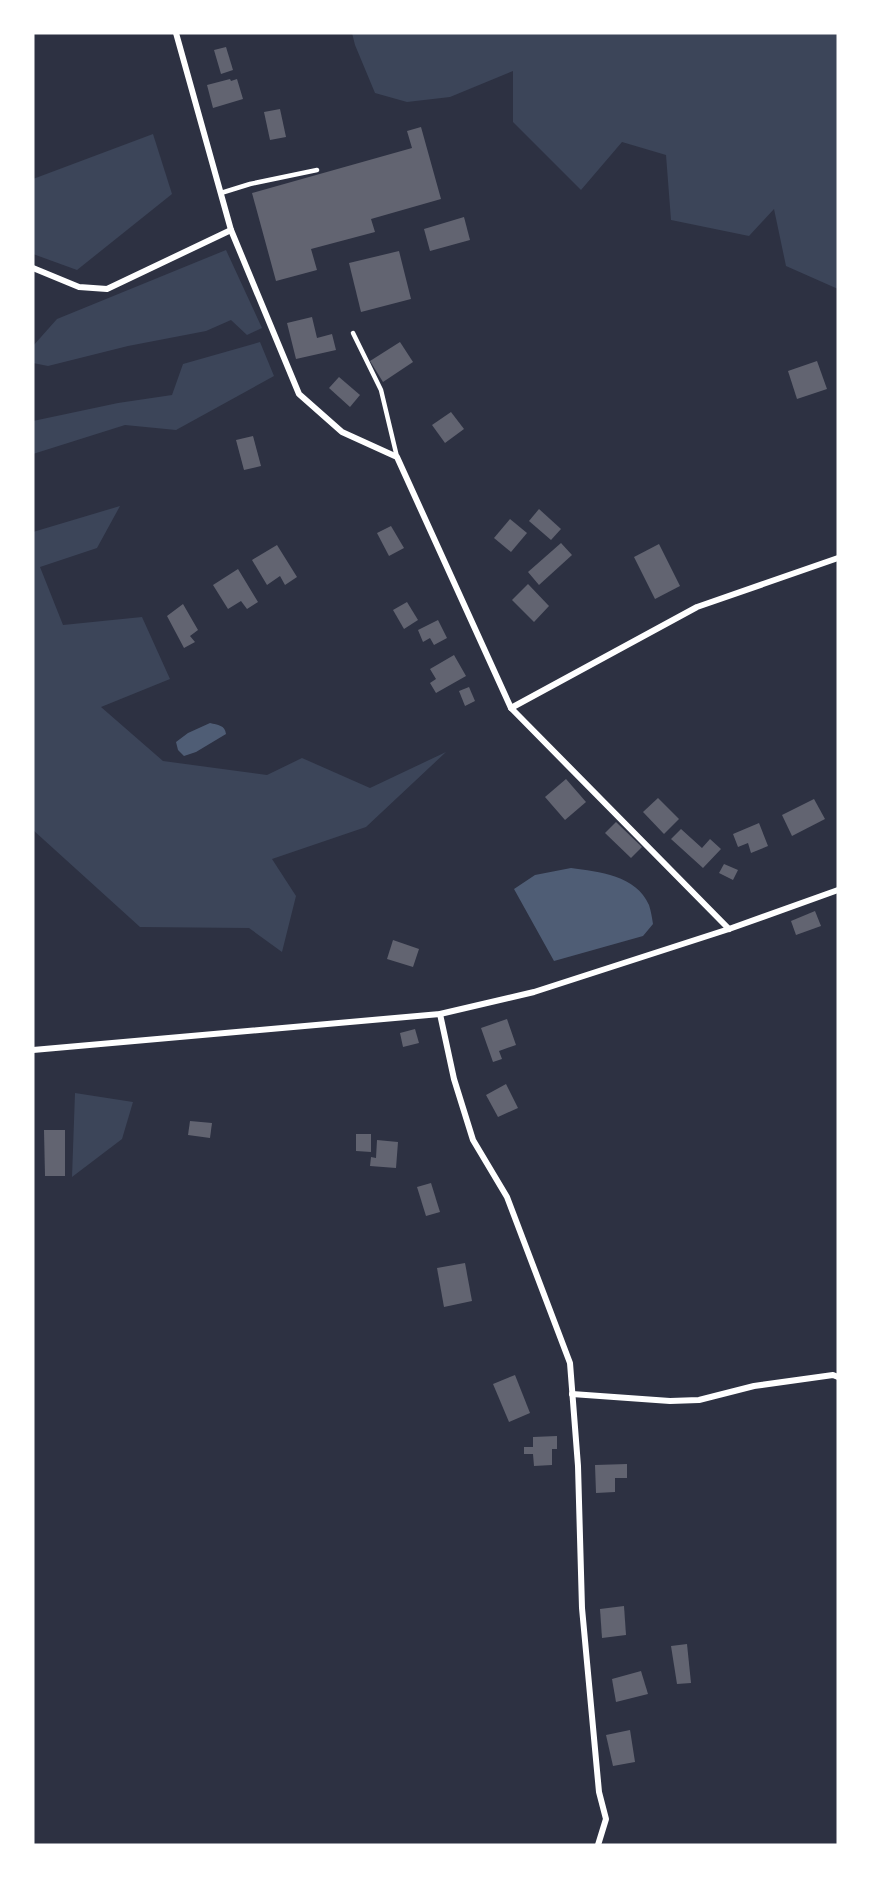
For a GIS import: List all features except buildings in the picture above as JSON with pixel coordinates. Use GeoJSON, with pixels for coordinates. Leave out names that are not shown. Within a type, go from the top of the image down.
{"type":"FeatureCollection","features":[{"type":"Feature","properties":{"kind":"street"},"geometry":{"type":"LineString","coordinates":[[176,33],[231,230],[299,394],[342,432],[397,457],[511,708],[729,929]]}},
{"type":"Feature","properties":{"kind":"street"},"geometry":{"type":"LineString","coordinates":[[33,268],[79,287],[107,289],[231,230]]}},
{"type":"Feature","properties":{"kind":"street"},"geometry":{"type":"LineString","coordinates":[[511,708],[697,607],[838,558]]}},
{"type":"Feature","properties":{"kind":"street"},"geometry":{"type":"LineString","coordinates":[[34,1048],[440,1014],[534,992],[838,891]]}},
{"type":"Feature","properties":{"kind":"street"},"geometry":{"type":"LineString","coordinates":[[440,1014],[454,1079],[473,1140],[507,1197],[570,1363],[579,1478],[583,1618],[599,1792],[606,1819],[598,1845]]}},
{"type":"Feature","properties":{"kind":"street"},"geometry":{"type":"LineString","coordinates":[[572,1394],[670,1401],[699,1400],[754,1386],[833,1375],[838,1377]]}},
{"type":"Feature","properties":{"kind":"lane"},"geometry":{"type":"LineString","coordinates":[[220,193],[250,184],[317,170]]}},
{"type":"Feature","properties":{"kind":"lane"},"geometry":{"type":"LineString","coordinates":[[353,333],[381,390],[397,457]]}},
{"type":"Feature","properties":{"kind":"shaded area"},"geometry":{"type":"Polygon","coordinates":[[[352,33],[838,33],[838,289],[786,266],[774,209],[749,236],[671,220],[666,155],[622,142],[581,190],[513,122],[513,71],[450,97],[407,102],[375,93],[352,33]]]}},
{"type":"Feature","properties":{"kind":"shaded area"},"geometry":{"type":"Polygon","coordinates":[[[153,134],[172,194],[77,270],[33,254],[33,179],[153,134]]]}},
{"type":"Feature","properties":{"kind":"shaded area"},"geometry":{"type":"Polygon","coordinates":[[[226,250],[262,328],[247,335],[231,320],[206,331],[128,346],[48,366],[33,363],[33,346],[57,319],[226,250]]]}},
{"type":"Feature","properties":{"kind":"shaded area"},"geometry":{"type":"Polygon","coordinates":[[[260,342],[274,376],[176,430],[125,425],[33,454],[33,421],[118,403],[172,395],[183,364],[260,342]]]}},
{"type":"Feature","properties":{"kind":"shaded area"},"geometry":{"type":"Polygon","coordinates":[[[120,506],[97,548],[40,567],[63,625],[142,617],[170,679],[101,707],[163,761],[267,775],[302,758],[370,788],[446,752],[366,827],[272,859],[296,896],[282,952],[249,928],[140,927],[33,830],[33,532],[120,506]]]}},
{"type":"Feature","properties":{"kind":"shaded area"},"geometry":{"type":"Polygon","coordinates":[[[210,723],[223,727],[226,734],[196,752],[184,756],[178,750],[176,742],[188,733],[210,723]]]}},
{"type":"Feature","properties":{"kind":"shaded area"},"geometry":{"type":"Polygon","coordinates":[[[571,868],[616,877],[635,887],[649,905],[653,924],[643,936],[554,961],[514,889],[535,875],[571,868]]]}},
{"type":"Feature","properties":{"kind":"shaded area"},"geometry":{"type":"Polygon","coordinates":[[[75,1093],[133,1102],[122,1139],[72,1177],[75,1093]]]}}]}
